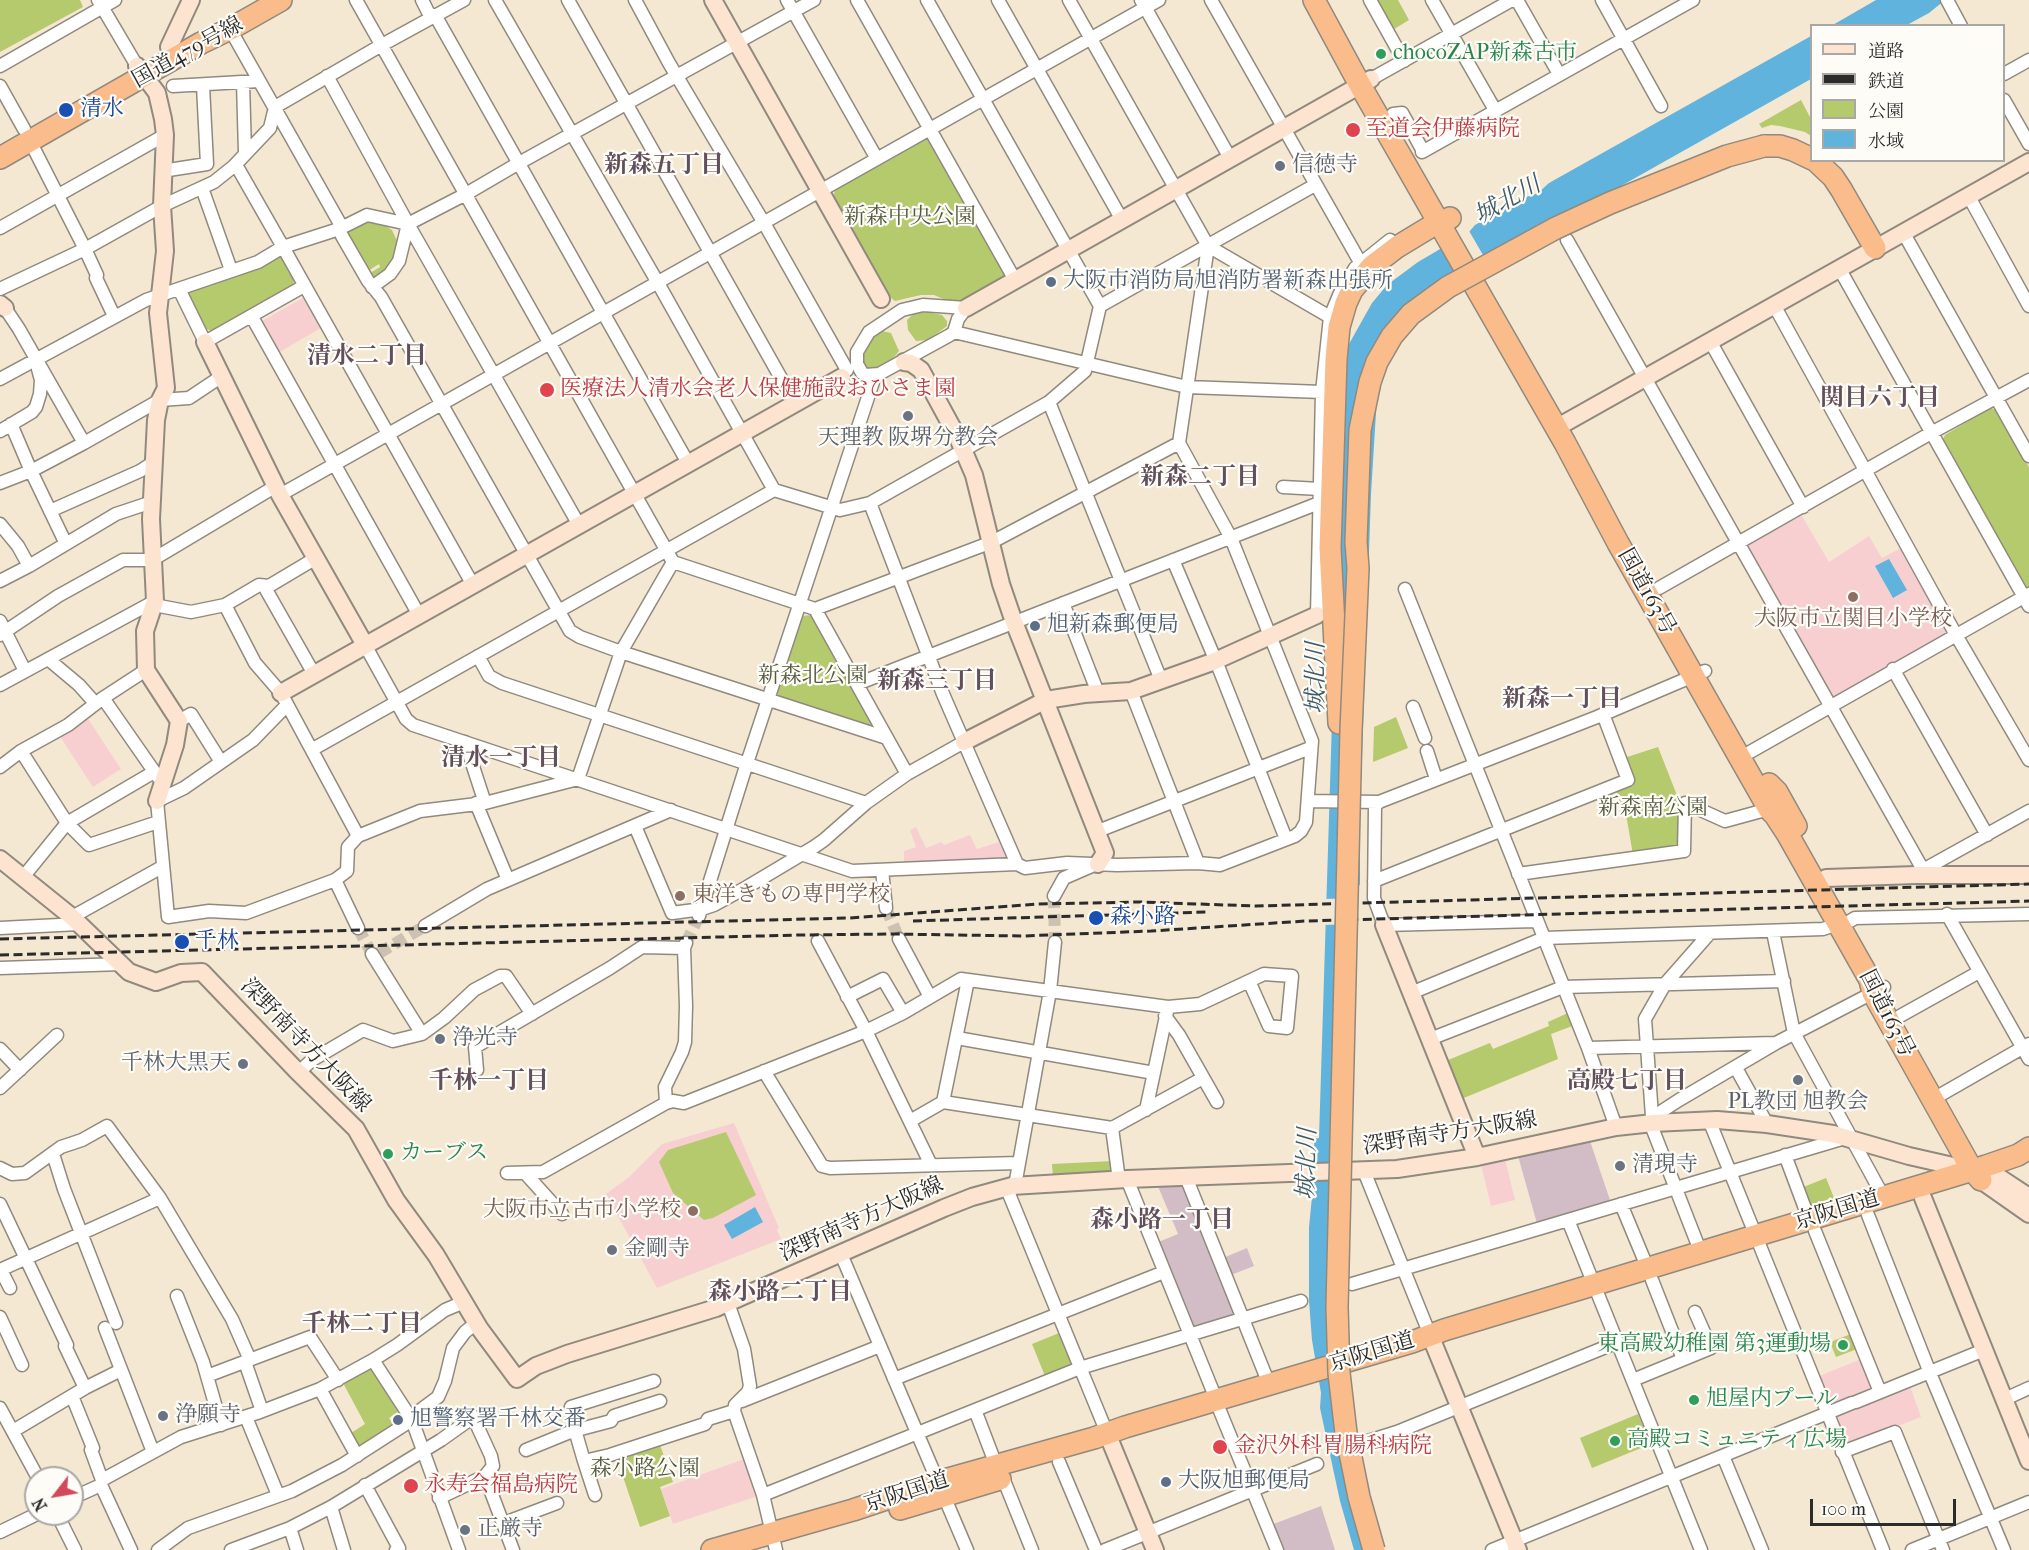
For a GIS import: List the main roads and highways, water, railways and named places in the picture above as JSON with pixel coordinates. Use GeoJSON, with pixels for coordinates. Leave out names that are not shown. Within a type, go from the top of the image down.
{"type":"FeatureCollection","features":[{"type":"Feature","properties":{"kind":"highway","name":"国道479号線"},"geometry":{"type":"LineString","coordinates":[[141,71],[169,47],[252,0]]}},
{"type":"Feature","properties":{"kind":"highway","name":"国道479号線"},"geometry":{"type":"LineString","coordinates":[[0,158],[27,135],[141,71],[230,29],[281,0]]}},
{"type":"Feature","properties":{"kind":"highway","name":"国道163号"},"geometry":{"type":"LineString","coordinates":[[1314,0],[1366,82],[1393,114],[1439,225]]}},
{"type":"Feature","properties":{"kind":"highway","name":"国道163号"},"geometry":{"type":"LineString","coordinates":[[1328,0],[1366,82],[1439,225],[1478,278],[1699,674],[1769,809],[1788,835],[1870,980],[1900,1016],[1976,1153],[1984,1173]]}},
{"type":"Feature","properties":{"kind":"highway","name":"国道479号線"},"geometry":{"type":"LineString","coordinates":[[0,142],[27,135]]}},
{"type":"Feature","properties":{"kind":"highway"},"geometry":{"type":"LineString","coordinates":[[1374,1550],[1359,1497],[1346,1433],[1339,1373],[1337,1328],[1337,1241],[1351,731],[1358,568],[1356,542],[1360,430],[1366,394],[1373,372],[1392,336],[1412,314],[1433,297],[1557,228],[1649,186],[1733,153],[1764,146],[1780,146],[1810,158]]}},
{"type":"Feature","properties":{"kind":"highway"},"geometry":{"type":"LineString","coordinates":[[1815,162],[1833,177],[1875,248]]}},
{"type":"Feature","properties":{"kind":"highway"},"geometry":{"type":"LineString","coordinates":[[1362,1550],[1347,1499],[1335,1437],[1325,1329],[1325,1241],[1339,723],[1330,548],[1336,359],[1342,316],[1357,283],[1386,254],[1439,225]]}},
{"type":"Feature","properties":{"kind":"highway","name":"国道163号"},"geometry":{"type":"LineString","coordinates":[[1562,425],[1659,588],[1699,674],[1769,784],[1772,795],[1870,971],[1878,990],[1984,1173]]}},
{"type":"Feature","properties":{"kind":"highway"},"geometry":{"type":"LineString","coordinates":[[1769,784],[1777,792],[1826,878],[1864,983],[1878,990]]}},
{"type":"Feature","properties":{"kind":"highway"},"geometry":{"type":"LineString","coordinates":[[1769,809],[1771,817],[1841,924]]}},
{"type":"Feature","properties":{"kind":"highway","name":"京阪国道"},"geometry":{"type":"LineString","coordinates":[[1812,1225],[1868,1215],[1923,1198],[1984,1173],[2029,1148]]}},
{"type":"Feature","properties":{"kind":"highway","name":"京阪国道"},"geometry":{"type":"LineString","coordinates":[[712,1550],[772,1545],[853,1510],[999,1472],[1361,1363],[1812,1225],[1883,1196],[2029,1161]]}},
{"type":"Feature","properties":{"kind":"highway","name":"京阪国道"},"geometry":{"type":"LineString","coordinates":[[1650,1274],[1701,1253],[1758,1241]]}},
{"type":"Feature","properties":{"kind":"highway","name":"京阪国道"},"geometry":{"type":"LineString","coordinates":[[1218,1405],[1269,1384],[1307,1378]]}},
{"type":"Feature","properties":{"kind":"highway","name":"京阪国道"},"geometry":{"type":"LineString","coordinates":[[999,1472],[1059,1461],[1109,1438]]}},
{"type":"Feature","properties":{"kind":"water"},"geometry":{"type":"Polygon","coordinates":[[[1876,0],[1945,0],[1929,13],[1909,24],[1834,24],[1876,0]]]}},
{"type":"Feature","properties":{"kind":"water","name":"城北川"},"geometry":{"type":"Polygon","coordinates":[[[1810,37],[1810,80],[1422,298],[1379,364],[1371,494],[1360,812],[1360,884],[1357,890],[1355,936],[1357,943],[1352,1152],[1348,1164],[1342,1326],[1355,1434],[1379,1550],[1354,1550],[1340,1501],[1320,1408],[1321,1393],[1312,1340],[1309,1301],[1309,1227],[1315,1167],[1314,1139],[1319,1138],[1343,367],[1349,344],[1372,303],[1387,285],[1418,262],[1469,232],[1475,225],[1526,197],[1538,193],[1549,183],[1810,37]]]}},
{"type":"Feature","properties":{"kind":"water"},"geometry":{"type":"Polygon","coordinates":[[[1889,559],[1907,590],[1893,598],[1875,566],[1889,559]]]}},
{"type":"Feature","properties":{"kind":"water"},"geometry":{"type":"Polygon","coordinates":[[[755,1207],[763,1222],[732,1239],[724,1225],[755,1207]]]}},
{"type":"Feature","properties":{"kind":"tunnel"},"geometry":{"type":"LineString","coordinates":[[1054,896],[1055,942]]}},
{"type":"Feature","properties":{"kind":"tunnel"},"geometry":{"type":"LineString","coordinates":[[886,908],[899,939]]}},
{"type":"Feature","properties":{"kind":"tunnel"},"geometry":{"type":"LineString","coordinates":[[686,943],[699,916]]}},
{"type":"Feature","properties":{"kind":"tunnel"},"geometry":{"type":"LineString","coordinates":[[379,953],[425,926]]}},
{"type":"Feature","properties":{"kind":"tunnel"},"geometry":{"type":"LineString","coordinates":[[358,928],[372,954]]}},
{"type":"Feature","properties":{"kind":"railway"},"geometry":{"type":"LineString","coordinates":[[0,939],[850,918],[1038,904],[1139,902],[1256,906],[2029,884]]}},
{"type":"Feature","properties":{"kind":"railway"},"geometry":{"type":"LineString","coordinates":[[0,955],[800,935],[1023,936],[1306,921],[2029,901]]}},
{"type":"Feature","properties":{"kind":"railway"},"geometry":{"type":"LineString","coordinates":[[913,921],[1207,912]]}},
{"type":"Feature","properties":{"kind":"place","name":"chocoZAP新森古市"},"geometry":{"type":"Point","coordinates":[1381,54]}},
{"type":"Feature","properties":{"kind":"place","name":"清水"},"geometry":{"type":"Point","coordinates":[66,110]}},
{"type":"Feature","properties":{"kind":"place","name":"至道会伊藤病院"},"geometry":{"type":"Point","coordinates":[1353,130]}},
{"type":"Feature","properties":{"kind":"place","name":"信徳寺"},"geometry":{"type":"Point","coordinates":[1280,166]}},
{"type":"Feature","properties":{"kind":"place","name":"大阪市消防局旭消防署新森出張所"},"geometry":{"type":"Point","coordinates":[1051,282]}},
{"type":"Feature","properties":{"kind":"place","name":"医療法人清水会老人保健施設おひさま園"},"geometry":{"type":"Point","coordinates":[547,390]}},
{"type":"Feature","properties":{"kind":"place","name":"天理教 阪堺分教会"},"geometry":{"type":"Point","coordinates":[908,416]}},
{"type":"Feature","properties":{"kind":"place","name":"大阪市立関目小学校"},"geometry":{"type":"Point","coordinates":[1853,597]}},
{"type":"Feature","properties":{"kind":"place","name":"旭新森郵便局"},"geometry":{"type":"Point","coordinates":[1035,626]}},
{"type":"Feature","properties":{"kind":"place","name":"東洋きもの専門学校"},"geometry":{"type":"Point","coordinates":[680,896]}},
{"type":"Feature","properties":{"kind":"place","name":"森小路"},"geometry":{"type":"Point","coordinates":[1096,918]}},
{"type":"Feature","properties":{"kind":"place","name":"千林"},"geometry":{"type":"Point","coordinates":[182,942]}},
{"type":"Feature","properties":{"kind":"place","name":"浄光寺"},"geometry":{"type":"Point","coordinates":[440,1039]}},
{"type":"Feature","properties":{"kind":"place","name":"千林大黒天"},"geometry":{"type":"Point","coordinates":[243,1064]}},
{"type":"Feature","properties":{"kind":"place","name":"PL教団 旭教会"},"geometry":{"type":"Point","coordinates":[1798,1080]}},
{"type":"Feature","properties":{"kind":"place","name":"カーブス"},"geometry":{"type":"Point","coordinates":[388,1154]}},
{"type":"Feature","properties":{"kind":"place","name":"清現寺"},"geometry":{"type":"Point","coordinates":[1620,1166]}},
{"type":"Feature","properties":{"kind":"place","name":"大阪市立古市小学校"},"geometry":{"type":"Point","coordinates":[693,1211]}},
{"type":"Feature","properties":{"kind":"place","name":"金剛寺"},"geometry":{"type":"Point","coordinates":[612,1250]}},
{"type":"Feature","properties":{"kind":"place","name":"東高殿幼稚園 第3運動場"},"geometry":{"type":"Point","coordinates":[1843,1345]}},
{"type":"Feature","properties":{"kind":"place","name":"旭屋内プール"},"geometry":{"type":"Point","coordinates":[1694,1400]}},
{"type":"Feature","properties":{"kind":"place","name":"浄願寺"},"geometry":{"type":"Point","coordinates":[163,1416]}},
{"type":"Feature","properties":{"kind":"place","name":"旭警察署千林交番"},"geometry":{"type":"Point","coordinates":[398,1420]}},
{"type":"Feature","properties":{"kind":"place","name":"高殿コミュニティ広場"},"geometry":{"type":"Point","coordinates":[1615,1441]}},
{"type":"Feature","properties":{"kind":"place","name":"金沢外科胃腸科病院"},"geometry":{"type":"Point","coordinates":[1220,1447]}},
{"type":"Feature","properties":{"kind":"place","name":"大阪旭郵便局"},"geometry":{"type":"Point","coordinates":[1166,1482]}},
{"type":"Feature","properties":{"kind":"place","name":"永寿会福島病院"},"geometry":{"type":"Point","coordinates":[411,1486]}},
{"type":"Feature","properties":{"kind":"place","name":"正厳寺"},"geometry":{"type":"Point","coordinates":[465,1530]}},
{"type":"Feature","properties":{"kind":"district","name":"新森五丁目"},"geometry":{"type":"Point","coordinates":[664,166]}},
{"type":"Feature","properties":{"kind":"district","name":"清水二丁目"},"geometry":{"type":"Point","coordinates":[367,357]}},
{"type":"Feature","properties":{"kind":"district","name":"関目六丁目"},"geometry":{"type":"Point","coordinates":[1880,399]}},
{"type":"Feature","properties":{"kind":"district","name":"新森二丁目"},"geometry":{"type":"Point","coordinates":[1200,478]}},
{"type":"Feature","properties":{"kind":"district","name":"新森三丁目"},"geometry":{"type":"Point","coordinates":[937,682]}},
{"type":"Feature","properties":{"kind":"district","name":"新森一丁目"},"geometry":{"type":"Point","coordinates":[1562,700]}},
{"type":"Feature","properties":{"kind":"district","name":"清水一丁目"},"geometry":{"type":"Point","coordinates":[501,759]}},
{"type":"Feature","properties":{"kind":"district","name":"千林一丁目"},"geometry":{"type":"Point","coordinates":[489,1082]}},
{"type":"Feature","properties":{"kind":"district","name":"高殿七丁目"},"geometry":{"type":"Point","coordinates":[1627,1082]}},
{"type":"Feature","properties":{"kind":"district","name":"森小路一丁目"},"geometry":{"type":"Point","coordinates":[1162,1221]}},
{"type":"Feature","properties":{"kind":"district","name":"森小路二丁目"},"geometry":{"type":"Point","coordinates":[780,1293]}},
{"type":"Feature","properties":{"kind":"district","name":"千林二丁目"},"geometry":{"type":"Point","coordinates":[362,1325]}},
{"type":"Feature","properties":{"kind":"park label","name":"新森中央公園"},"geometry":{"type":"Point","coordinates":[910,218]}},
{"type":"Feature","properties":{"kind":"park label","name":"新森北公園"},"geometry":{"type":"Point","coordinates":[813,677]}},
{"type":"Feature","properties":{"kind":"park label","name":"新森南公園"},"geometry":{"type":"Point","coordinates":[1653,809]}},
{"type":"Feature","properties":{"kind":"park label","name":"森小路公園"},"geometry":{"type":"Point","coordinates":[645,1470]}}]}
